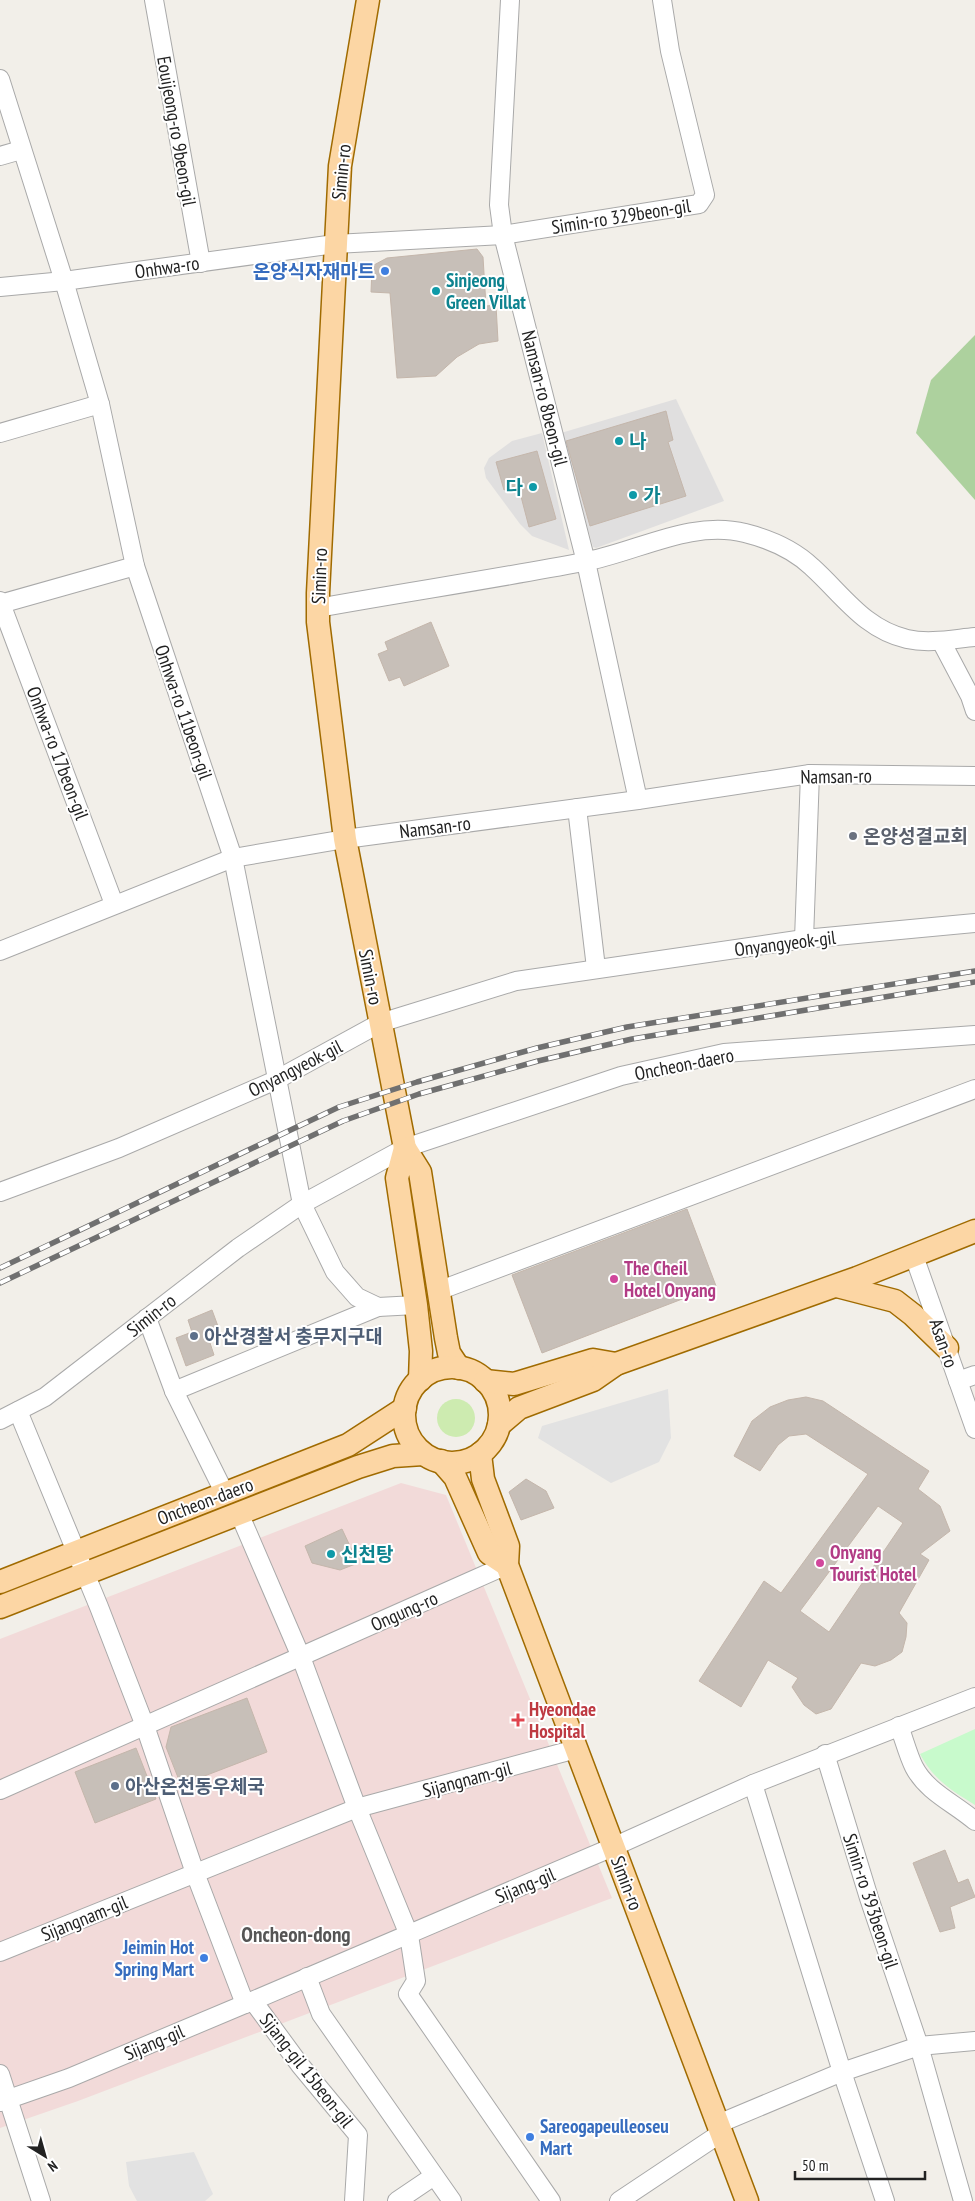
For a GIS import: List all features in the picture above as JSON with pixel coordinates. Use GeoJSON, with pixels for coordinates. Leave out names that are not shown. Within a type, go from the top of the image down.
{"type":"FeatureCollection","features":[{"type":"Feature","properties":{"kind":"main road","name":"Simin-ro"},"geometry":{"type":"LineString","coordinates":[[368,0],[340,166],[334,244],[318,608],[346,839],[380,1023],[405,1148],[420,1172],[438,1291],[450,1353],[460,1368]]}},
{"type":"Feature","properties":{"kind":"main road","name":"Simin-ro"},"geometry":{"type":"LineString","coordinates":[[405,1148],[397,1178],[416,1305],[421,1351],[420,1380]]}},
{"type":"Feature","properties":{"kind":"main road"},"geometry":{"type":"LineString","coordinates":[[498,1425],[519,1408],[594,1380],[616,1364],[836,1286],[975,1231]]}},
{"type":"Feature","properties":{"kind":"main road"},"geometry":{"type":"LineString","coordinates":[[836,1286],[896,1301],[946,1348]]}},
{"type":"Feature","properties":{"kind":"main road"},"geometry":{"type":"LineString","coordinates":[[485,1381],[514,1384],[593,1360],[616,1364]]}},
{"type":"Feature","properties":{"kind":"main road"},"geometry":{"type":"LineString","coordinates":[[432,1458],[452,1463],[467,1461],[480,1454],[491,1443],[500,1416],[498,1400],[492,1387],[468,1369],[438,1369],[420,1380],[406,1399],[406,1429],[413,1443],[455,1477],[489,1553],[507,1565]]}},
{"type":"Feature","properties":{"kind":"main road","name":"Oncheon-daero"},"geometry":{"type":"LineString","coordinates":[[0,1582],[348,1445],[405,1408]]}},
{"type":"Feature","properties":{"kind":"main road","name":"Simin-ro"},"geometry":{"type":"LineString","coordinates":[[480,1454],[483,1479],[508,1546],[507,1565],[747,2201]]}},
{"type":"Feature","properties":{"kind":"main road","name":"Oncheon-daero"},"geometry":{"type":"LineString","coordinates":[[0,1607],[358,1466],[392,1456],[432,1458]]}},
{"type":"Feature","properties":{"kind":"street","name":"Eouijeong-ro 9beon-gil"},"geometry":{"type":"LineString","coordinates":[[154,0],[201,263]]}},
{"type":"Feature","properties":{"kind":"street","name":"Namsan-ro 8beon-gil"},"geometry":{"type":"LineString","coordinates":[[510,0],[499,205],[503,235],[586,562]]}},
{"type":"Feature","properties":{"kind":"street","name":"Simin-ro 329beon-gil"},"geometry":{"type":"LineString","coordinates":[[334,244],[503,235],[699,204],[705,195],[670,51],[662,0]]}},
{"type":"Feature","properties":{"kind":"street","name":"Onhwa-ro 11beon-gil"},"geometry":{"type":"LineString","coordinates":[[0,79],[64,281],[100,404],[135,566],[233,858]]}},
{"type":"Feature","properties":{"kind":"street"},"geometry":{"type":"LineString","coordinates":[[0,156],[22,150]]}},
{"type":"Feature","properties":{"kind":"street","name":"Onhwa-ro"},"geometry":{"type":"LineString","coordinates":[[0,286],[64,281],[334,244]]}},
{"type":"Feature","properties":{"kind":"street"},"geometry":{"type":"LineString","coordinates":[[0,433],[100,404]]}},
{"type":"Feature","properties":{"kind":"street"},"geometry":{"type":"LineString","coordinates":[[318,608],[586,562],[677,536],[712,530],[744,532],[786,548],[811,566],[857,613],[882,630],[908,639],[941,641],[975,637]]}},
{"type":"Feature","properties":{"kind":"street"},"geometry":{"type":"LineString","coordinates":[[586,562],[638,800]]}},
{"type":"Feature","properties":{"kind":"street"},"geometry":{"type":"LineString","coordinates":[[0,603],[135,566]]}},
{"type":"Feature","properties":{"kind":"street","name":"Onhwa-ro 17beon-gil"},"geometry":{"type":"LineString","coordinates":[[0,603],[114,904]]}},
{"type":"Feature","properties":{"kind":"street"},"geometry":{"type":"LineString","coordinates":[[941,641],[970,696],[975,710]]}},
{"type":"Feature","properties":{"kind":"street"},"geometry":{"type":"LineString","coordinates":[[804,939],[810,774]]}},
{"type":"Feature","properties":{"kind":"street","name":"Namsan-ro"},"geometry":{"type":"LineString","coordinates":[[0,951],[233,858],[346,839],[638,800],[810,774],[975,776]]}},
{"type":"Feature","properties":{"kind":"street"},"geometry":{"type":"LineString","coordinates":[[577,808],[596,968]]}},
{"type":"Feature","properties":{"kind":"street"},"geometry":{"type":"LineString","coordinates":[[233,858],[302,1204],[335,1272],[356,1297],[378,1307]]}},
{"type":"Feature","properties":{"kind":"street","name":"Onyangyeok-gil"},"geometry":{"type":"LineString","coordinates":[[0,1192],[119,1148],[276,1080],[380,1023],[516,981],[804,939],[975,923]]}},
{"type":"Feature","properties":{"kind":"street","name":"Oncheon-daero"},"geometry":{"type":"LineString","coordinates":[[405,1148],[621,1076],[724,1053],[975,1035]]}},
{"type":"Feature","properties":{"kind":"street"},"geometry":{"type":"LineString","coordinates":[[438,1291],[975,1089]]}},
{"type":"Feature","properties":{"kind":"street","name":"Simin-ro"},"geometry":{"type":"LineString","coordinates":[[0,1420],[45,1397],[238,1248],[302,1204],[405,1148]]}},
{"type":"Feature","properties":{"kind":"street","name":"Asan-ro"},"geometry":{"type":"LineString","coordinates":[[914,1256],[975,1429]]}},
{"type":"Feature","properties":{"kind":"street"},"geometry":{"type":"LineString","coordinates":[[174,1390],[378,1307],[416,1305]]}},
{"type":"Feature","properties":{"kind":"street"},"geometry":{"type":"LineString","coordinates":[[147,1318],[174,1390],[225,1494]]}},
{"type":"Feature","properties":{"kind":"street"},"geometry":{"type":"LineString","coordinates":[[958,1381],[975,1375]]}},
{"type":"Feature","properties":{"kind":"street"},"geometry":{"type":"LineString","coordinates":[[18,1411],[145,1726],[195,1873],[249,2003]]}},
{"type":"Feature","properties":{"kind":"street","name":"Oncheon-daero"},"geometry":{"type":"LineString","coordinates":[[239,1513],[301,1657]]}},
{"type":"Feature","properties":{"kind":"street","name":"Ongung-ro"},"geometry":{"type":"LineString","coordinates":[[0,1790],[507,1565]]}},
{"type":"Feature","properties":{"kind":"street"},"geometry":{"type":"LineString","coordinates":[[301,1657],[357,1808],[409,1934],[416,1981],[408,1994],[551,2201]]}},
{"type":"Feature","properties":{"kind":"street"},"geometry":{"type":"LineString","coordinates":[[613,1847],[753,1784],[975,1697]]}},
{"type":"Feature","properties":{"kind":"street"},"geometry":{"type":"LineString","coordinates":[[900,1726],[914,1766],[925,1782],[975,1821]]}},
{"type":"Feature","properties":{"kind":"street","name":"Sijangnam-gil"},"geometry":{"type":"LineString","coordinates":[[0,1952],[357,1808],[576,1749]]}},
{"type":"Feature","properties":{"kind":"street","name":"Simin-ro 393beon-gil"},"geometry":{"type":"LineString","coordinates":[[826,1754],[869,1898],[920,2046],[963,2201]]}},
{"type":"Feature","properties":{"kind":"street"},"geometry":{"type":"LineString","coordinates":[[753,1784],[842,2072],[885,2201]]}},
{"type":"Feature","properties":{"kind":"street","name":"Sijang-gil"},"geometry":{"type":"LineString","coordinates":[[4,2101],[69,2078],[249,2003],[613,1847]]}},
{"type":"Feature","properties":{"kind":"street"},"geometry":{"type":"LineString","coordinates":[[307,1977],[320,2014],[452,2201]]}},
{"type":"Feature","properties":{"kind":"street","name":"Sijang-gil 15beon-gil"},"geometry":{"type":"LineString","coordinates":[[249,2003],[358,2135],[354,2201]]}},
{"type":"Feature","properties":{"kind":"street"},"geometry":{"type":"LineString","coordinates":[[619,2201],[719,2128],[842,2072],[920,2046],[975,2041]]}},
{"type":"Feature","properties":{"kind":"street"},"geometry":{"type":"LineString","coordinates":[[0,2074],[4,2101],[41,2201]]}},
{"type":"Feature","properties":{"kind":"street"},"geometry":{"type":"LineString","coordinates":[[397,2201],[434,2176]]}},
{"type":"Feature","properties":{"kind":"shaded area"},"geometry":{"type":"Polygon","coordinates":[[[676,399],[724,501],[596,548],[593,547],[561,433],[676,399]]]}},
{"type":"Feature","properties":{"kind":"shaded area"},"geometry":{"type":"Polygon","coordinates":[[[542,433],[569,550],[532,536],[520,524],[486,478],[484,468],[489,458],[512,441],[542,433]]]}},
{"type":"Feature","properties":{"kind":"shaded area"},"geometry":{"type":"Polygon","coordinates":[[[668,1389],[671,1438],[659,1462],[611,1483],[538,1438],[542,1426],[668,1389]]]}},
{"type":"Feature","properties":{"kind":"shaded area"},"geometry":{"type":"Polygon","coordinates":[[[401,1483],[446,1495],[612,1898],[78,2101],[0,2128],[0,1639],[401,1483]]]}},
{"type":"Feature","properties":{"kind":"shaded area"},"geometry":{"type":"Polygon","coordinates":[[[194,2152],[213,2194],[205,2201],[137,2201],[129,2186],[126,2162],[194,2152]]]}},
{"type":"Feature","properties":{"kind":"green space"},"geometry":{"type":"Polygon","coordinates":[[[975,335],[975,500],[916,433],[931,380],[975,335]]]}},
{"type":"Feature","properties":{"kind":"green space"},"geometry":{"type":"Polygon","coordinates":[[[456,1399],[470,1404],[475,1418],[470,1432],[456,1437],[442,1432],[437,1418],[442,1404],[456,1399]]]}},
{"type":"Feature","properties":{"kind":"green space"},"geometry":{"type":"Polygon","coordinates":[[[975,1729],[975,1805],[937,1778],[920,1754],[975,1729]]]}},
{"type":"Feature","properties":{"kind":"building"},"geometry":{"type":"Polygon","coordinates":[[[477,249],[483,257],[486,306],[496,305],[498,341],[479,344],[457,357],[436,376],[397,378],[390,293],[371,292],[372,269],[374,265],[387,258],[477,249]]]}},
{"type":"Feature","properties":{"kind":"building"},"geometry":{"type":"Polygon","coordinates":[[[666,411],[673,440],[668,442],[686,496],[590,526],[566,441],[666,411]]]}},
{"type":"Feature","properties":{"kind":"building","name":"다"},"geometry":{"type":"Polygon","coordinates":[[[537,451],[556,519],[529,527],[518,485],[504,490],[496,462],[537,451]]]}},
{"type":"Feature","properties":{"kind":"building"},"geometry":{"type":"Polygon","coordinates":[[[431,622],[449,666],[404,686],[400,677],[389,681],[378,654],[388,650],[385,642],[431,622]]]}},
{"type":"Feature","properties":{"kind":"building","name":"The Cheil Hotel Onyang"},"geometry":{"type":"Polygon","coordinates":[[[687,1209],[716,1286],[542,1353],[512,1275],[687,1209]]]}},
{"type":"Feature","properties":{"kind":"building","name":"아산경찰서 충무지구대"},"geometry":{"type":"Polygon","coordinates":[[[212,1310],[219,1329],[207,1334],[214,1355],[186,1366],[176,1338],[192,1332],[188,1320],[212,1310]]]}},
{"type":"Feature","properties":{"kind":"building","name":"Onyang Tourist Hotel"},"geometry":{"type":"Polygon","coordinates":[[[806,1397],[823,1401],[929,1471],[918,1489],[940,1506],[950,1531],[920,1554],[929,1560],[899,1613],[907,1623],[902,1652],[891,1660],[875,1666],[861,1663],[831,1709],[816,1714],[804,1705],[792,1687],[798,1678],[768,1660],[741,1707],[699,1681],[764,1581],[781,1593],[868,1474],[806,1434],[789,1436],[778,1445],[760,1471],[734,1456],[752,1421],[770,1407],[788,1400],[806,1397]],[[878,1506],[800,1611],[829,1632],[903,1523],[878,1506]]]}},
{"type":"Feature","properties":{"kind":"building"},"geometry":{"type":"Polygon","coordinates":[[[526,1479],[546,1491],[554,1508],[521,1520],[509,1492],[526,1479]]]}},
{"type":"Feature","properties":{"kind":"building","name":"신천탕"},"geometry":{"type":"Polygon","coordinates":[[[342,1529],[358,1563],[340,1570],[312,1563],[305,1546],[342,1529]]]}},
{"type":"Feature","properties":{"kind":"building"},"geometry":{"type":"Polygon","coordinates":[[[247,1698],[267,1752],[181,1785],[166,1747],[171,1727],[247,1698]]]}},
{"type":"Feature","properties":{"kind":"building","name":"아산온천동우체국"},"geometry":{"type":"Polygon","coordinates":[[[136,1748],[156,1799],[95,1823],[75,1772],[136,1748]]]}},
{"type":"Feature","properties":{"kind":"building"},"geometry":{"type":"Polygon","coordinates":[[[945,1850],[958,1883],[968,1879],[975,1897],[950,1907],[955,1928],[940,1932],[913,1863],[945,1850]]]}},
{"type":"Feature","properties":{"kind":"railway"},"geometry":{"type":"LineString","coordinates":[[0,1268],[339,1107],[417,1082],[537,1048],[627,1027],[975,971]]}},
{"type":"Feature","properties":{"kind":"railway"},"geometry":{"type":"LineString","coordinates":[[0,1283],[343,1121],[419,1094],[538,1061],[632,1039],[975,982]]}},
{"type":"Feature","properties":{"kind":"place","name":"온양식자재마트"},"geometry":{"type":"Point","coordinates":[385,271]}},
{"type":"Feature","properties":{"kind":"place","name":"Sinjeong Green Villat"},"geometry":{"type":"Point","coordinates":[436,291]}},
{"type":"Feature","properties":{"kind":"place","name":"나"},"geometry":{"type":"Point","coordinates":[619,441]}},
{"type":"Feature","properties":{"kind":"place","name":"다"},"geometry":{"type":"Point","coordinates":[533,487]}},
{"type":"Feature","properties":{"kind":"place","name":"가"},"geometry":{"type":"Point","coordinates":[633,495]}},
{"type":"Feature","properties":{"kind":"place","name":"온양성결교회"},"geometry":{"type":"Point","coordinates":[853,836]}},
{"type":"Feature","properties":{"kind":"place","name":"The Cheil Hotel Onyang"},"geometry":{"type":"Point","coordinates":[614,1279]}},
{"type":"Feature","properties":{"kind":"place","name":"아산경찰서 충무지구대"},"geometry":{"type":"Point","coordinates":[194,1336]}},
{"type":"Feature","properties":{"kind":"place","name":"신천탕"},"geometry":{"type":"Point","coordinates":[331,1554]}},
{"type":"Feature","properties":{"kind":"place","name":"Onyang Tourist Hotel"},"geometry":{"type":"Point","coordinates":[820,1563]}},
{"type":"Feature","properties":{"kind":"place","name":"Hyeondae Hospital"},"geometry":{"type":"Point","coordinates":[518,1720]}},
{"type":"Feature","properties":{"kind":"place","name":"아산온천동우체국"},"geometry":{"type":"Point","coordinates":[115,1786]}},
{"type":"Feature","properties":{"kind":"place","name":"Jeimin Hot Spring Mart"},"geometry":{"type":"Point","coordinates":[204,1958]}},
{"type":"Feature","properties":{"kind":"place","name":"Sareogapeulleoseu Mart"},"geometry":{"type":"Point","coordinates":[530,2137]}},
{"type":"Feature","properties":{"kind":"district","name":"Oncheon-dong"},"geometry":{"type":"Point","coordinates":[296,1935]}}]}
